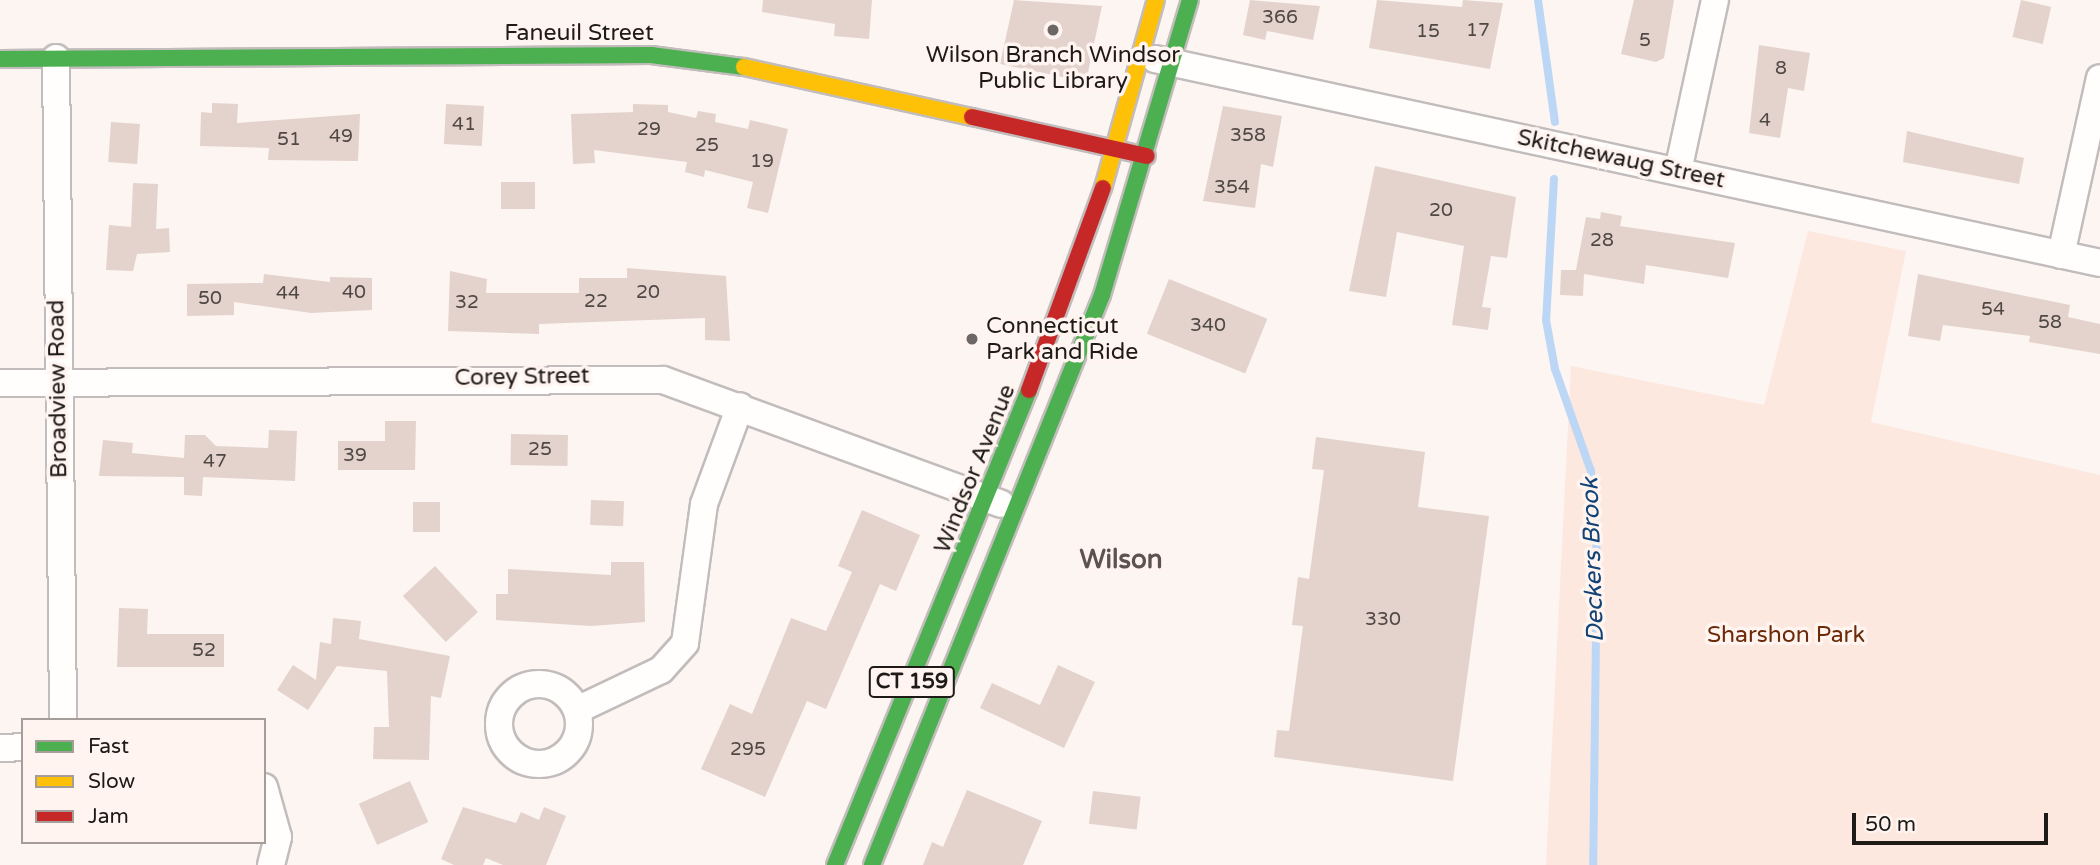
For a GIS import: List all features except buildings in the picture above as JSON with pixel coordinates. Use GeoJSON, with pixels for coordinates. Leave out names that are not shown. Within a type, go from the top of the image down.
{"type":"FeatureCollection","features":[{"type":"Feature","properties":{"kind":"main road","name":"Windsor Avenue"},"geometry":{"type":"LineString","coordinates":[[835,865],[989,499],[1116,149],[1156,0]]}},
{"type":"Feature","properties":{"kind":"main road","name":"CT 159"},"geometry":{"type":"LineString","coordinates":[[872,865],[1020,510],[1147,156],[1190,0]]}},
{"type":"Feature","properties":{"kind":"main road","name":"Faneuil Street"},"geometry":{"type":"LineString","coordinates":[[0,59],[651,55],[749,68],[1147,156]]}},
{"type":"Feature","properties":{"kind":"street"},"geometry":{"type":"LineString","coordinates":[[1678,171],[1714,0]]}},
{"type":"Feature","properties":{"kind":"street","name":"Skitchewaug Street"},"geometry":{"type":"LineString","coordinates":[[1143,56],[2100,263]]}},
{"type":"Feature","properties":{"kind":"street","name":"Broadview Road"},"geometry":{"type":"LineString","coordinates":[[56,58],[57,382],[63,718]]}},
{"type":"Feature","properties":{"kind":"street"},"geometry":{"type":"LineString","coordinates":[[2061,255],[2100,78]]}},
{"type":"Feature","properties":{"kind":"street","name":"Corey Street"},"geometry":{"type":"LineString","coordinates":[[0,383],[631,376],[663,380],[740,406],[1020,510]]}},
{"type":"Feature","properties":{"kind":"street"},"geometry":{"type":"LineString","coordinates":[[578,710],[661,670],[685,643],[704,504],[740,406]]}},
{"type":"Feature","properties":{"kind":"street"},"geometry":{"type":"LineString","coordinates":[[0,748],[21,747]]}},
{"type":"Feature","properties":{"kind":"street"},"geometry":{"type":"LineString","coordinates":[[266,794],[278,836],[271,865]]}},
{"type":"Feature","properties":{"kind":"green space","name":"Sharshon Park"},"geometry":{"type":"Polygon","coordinates":[[[1808,231],[1906,251],[1871,422],[2100,475],[2100,865],[1546,865],[1571,366],[1764,405],[1808,231]]]}},
{"type":"Feature","properties":{"kind":"waterway","name":"Deckers Brook"},"geometry":{"type":"LineString","coordinates":[[1538,0],[1555,122]]}},
{"type":"Feature","properties":{"kind":"waterway","name":"Deckers Brook"},"geometry":{"type":"LineString","coordinates":[[1554,179],[1546,320],[1555,369],[1591,471],[1597,554],[1593,865]]}},
{"type":"Feature","properties":{"kind":"traffic: fast"},"geometry":{"type":"LineString","coordinates":[[872,865],[1102,295],[1190,0]]}},
{"type":"Feature","properties":{"kind":"traffic: fast"},"geometry":{"type":"LineString","coordinates":[[0,59],[651,55],[744,67]]}},
{"type":"Feature","properties":{"kind":"traffic: fast"},"geometry":{"type":"LineString","coordinates":[[835,865],[1029,390]]}},
{"type":"Feature","properties":{"kind":"traffic: slow"},"geometry":{"type":"LineString","coordinates":[[1103,188],[1156,0]]}},
{"type":"Feature","properties":{"kind":"traffic: slow"},"geometry":{"type":"LineString","coordinates":[[744,67],[972,117]]}},
{"type":"Feature","properties":{"kind":"traffic: jam"},"geometry":{"type":"LineString","coordinates":[[972,117],[1147,156]]}},
{"type":"Feature","properties":{"kind":"traffic: jam"},"geometry":{"type":"LineString","coordinates":[[1029,390],[1103,188]]}},
{"type":"Feature","properties":{"kind":"place","name":"Wilson Branch Windsor Public Library"},"geometry":{"type":"Point","coordinates":[1053,30]}},
{"type":"Feature","properties":{"kind":"place","name":"Connecticut Park and Ride"},"geometry":{"type":"Point","coordinates":[972,339]}},
{"type":"Feature","properties":{"kind":"district","name":"Wilson"},"geometry":{"type":"Point","coordinates":[1121,560]}}]}
